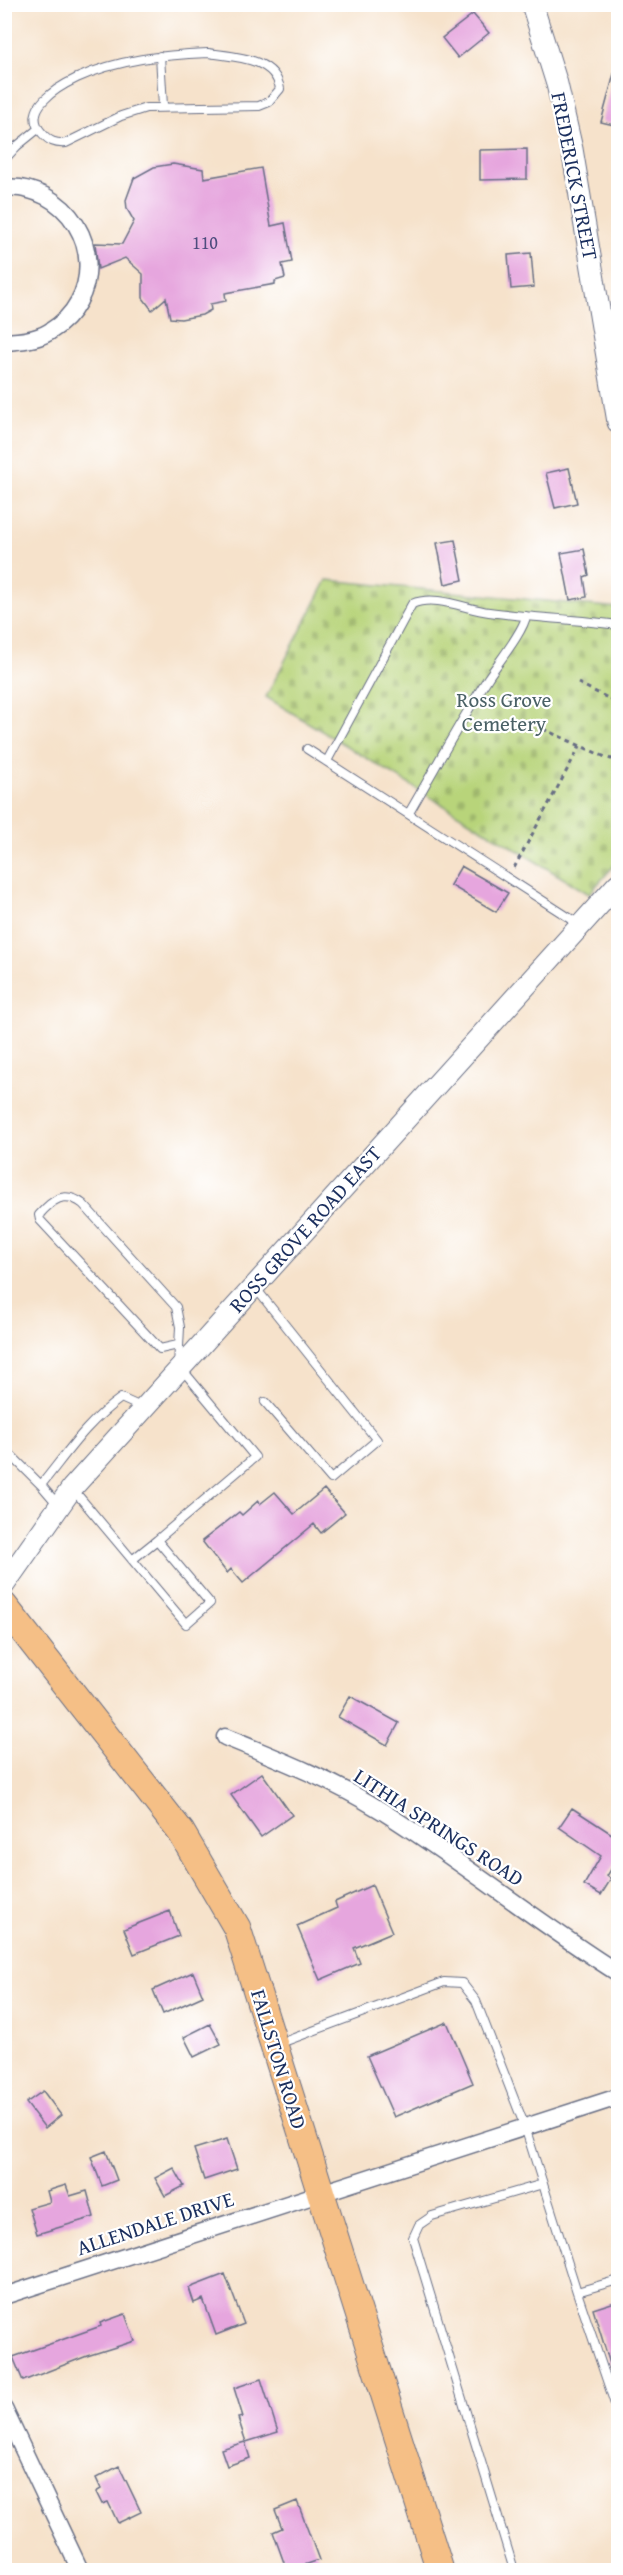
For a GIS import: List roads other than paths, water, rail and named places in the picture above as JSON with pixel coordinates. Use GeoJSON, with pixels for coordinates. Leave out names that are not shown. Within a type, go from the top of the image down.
{"type":"FeatureCollection","features":[{"type":"Feature","properties":{"kind":"main road","name":"FALLSTON ROAD"},"geometry":{"type":"LineString","coordinates":[[4,1606],[181,1832],[237,1928],[440,2571]]}},
{"type":"Feature","properties":{"kind":"street","name":"FREDERICK STREET"},"geometry":{"type":"LineString","coordinates":[[532,4],[557,84],[572,149],[618,422]]}},
{"type":"Feature","properties":{"kind":"street"},"geometry":{"type":"LineString","coordinates":[[4,189],[36,191],[58,203],[76,222],[86,245],[88,271],[82,296],[68,317],[49,333],[25,341],[4,342]]}},
{"type":"Feature","properties":{"kind":"street","name":"ROSS GROVE ROAD EAST"},"geometry":{"type":"LineString","coordinates":[[4,1585],[72,1488],[618,884]]}},
{"type":"Feature","properties":{"kind":"street","name":"LITHIA SPRINGS ROAD"},"geometry":{"type":"LineString","coordinates":[[225,1737],[315,1774],[381,1810],[575,1946],[618,1973]]}},
{"type":"Feature","properties":{"kind":"street"},"geometry":{"type":"LineString","coordinates":[[320,2193],[618,2097]]}},
{"type":"Feature","properties":{"kind":"street","name":"ALLENDALE DRIVE"},"geometry":{"type":"LineString","coordinates":[[4,2296],[320,2193]]}},
{"type":"Feature","properties":{"kind":"street"},"geometry":{"type":"LineString","coordinates":[[4,2409],[80,2571]]}},
{"type":"Feature","properties":{"kind":"lane"},"geometry":{"type":"LineString","coordinates":[[208,53],[252,60],[274,74],[279,81],[280,89],[269,102],[259,106],[163,106],[146,108],[121,116],[66,143],[51,142],[38,129],[34,119],[44,98],[77,78],[123,62],[160,56],[208,53]]}},
{"type":"Feature","properties":{"kind":"lane"},"geometry":{"type":"LineString","coordinates":[[160,56],[163,106]]}},
{"type":"Feature","properties":{"kind":"lane"},"geometry":{"type":"LineString","coordinates":[[4,160],[38,129]]}},
{"type":"Feature","properties":{"kind":"lane"},"geometry":{"type":"LineString","coordinates":[[327,761],[412,604],[421,600],[487,612],[618,625]]}},
{"type":"Feature","properties":{"kind":"lane"},"geometry":{"type":"LineString","coordinates":[[409,813],[485,683],[520,632],[526,616]]}},
{"type":"Feature","properties":{"kind":"lane"},"geometry":{"type":"LineString","coordinates":[[307,749],[582,926]]}},
{"type":"Feature","properties":{"kind":"lane"},"geometry":{"type":"LineString","coordinates":[[132,1560],[255,1457],[179,1369],[180,1327],[176,1306],[132,1256],[75,1198],[62,1196],[50,1203],[39,1215],[40,1220],[160,1349],[178,1345]]}},
{"type":"Feature","properties":{"kind":"lane"},"geometry":{"type":"LineString","coordinates":[[254,1286],[377,1440],[331,1479],[265,1402]]}},
{"type":"Feature","properties":{"kind":"lane"},"geometry":{"type":"LineString","coordinates":[[40,1485],[98,1414],[121,1398],[132,1401],[143,1408]]}},
{"type":"Feature","properties":{"kind":"lane"},"geometry":{"type":"LineString","coordinates":[[4,1448],[59,1506]]}},
{"type":"Feature","properties":{"kind":"lane"},"geometry":{"type":"LineString","coordinates":[[72,1488],[186,1624],[210,1604],[157,1540]]}},
{"type":"Feature","properties":{"kind":"lane"},"geometry":{"type":"LineString","coordinates":[[275,2045],[444,1982],[462,1983],[476,2001],[525,2127],[618,2413]]}},
{"type":"Feature","properties":{"kind":"lane"},"geometry":{"type":"LineString","coordinates":[[514,2571],[413,2238],[419,2225],[432,2216],[543,2184]]}},
{"type":"Feature","properties":{"kind":"lane"},"geometry":{"type":"LineString","coordinates":[[577,2292],[618,2280]]}},
{"type":"Feature","properties":{"kind":"park label","name":"Ross Grove Cemetery"},"geometry":{"type":"Point","coordinates":[504,711]}}]}
